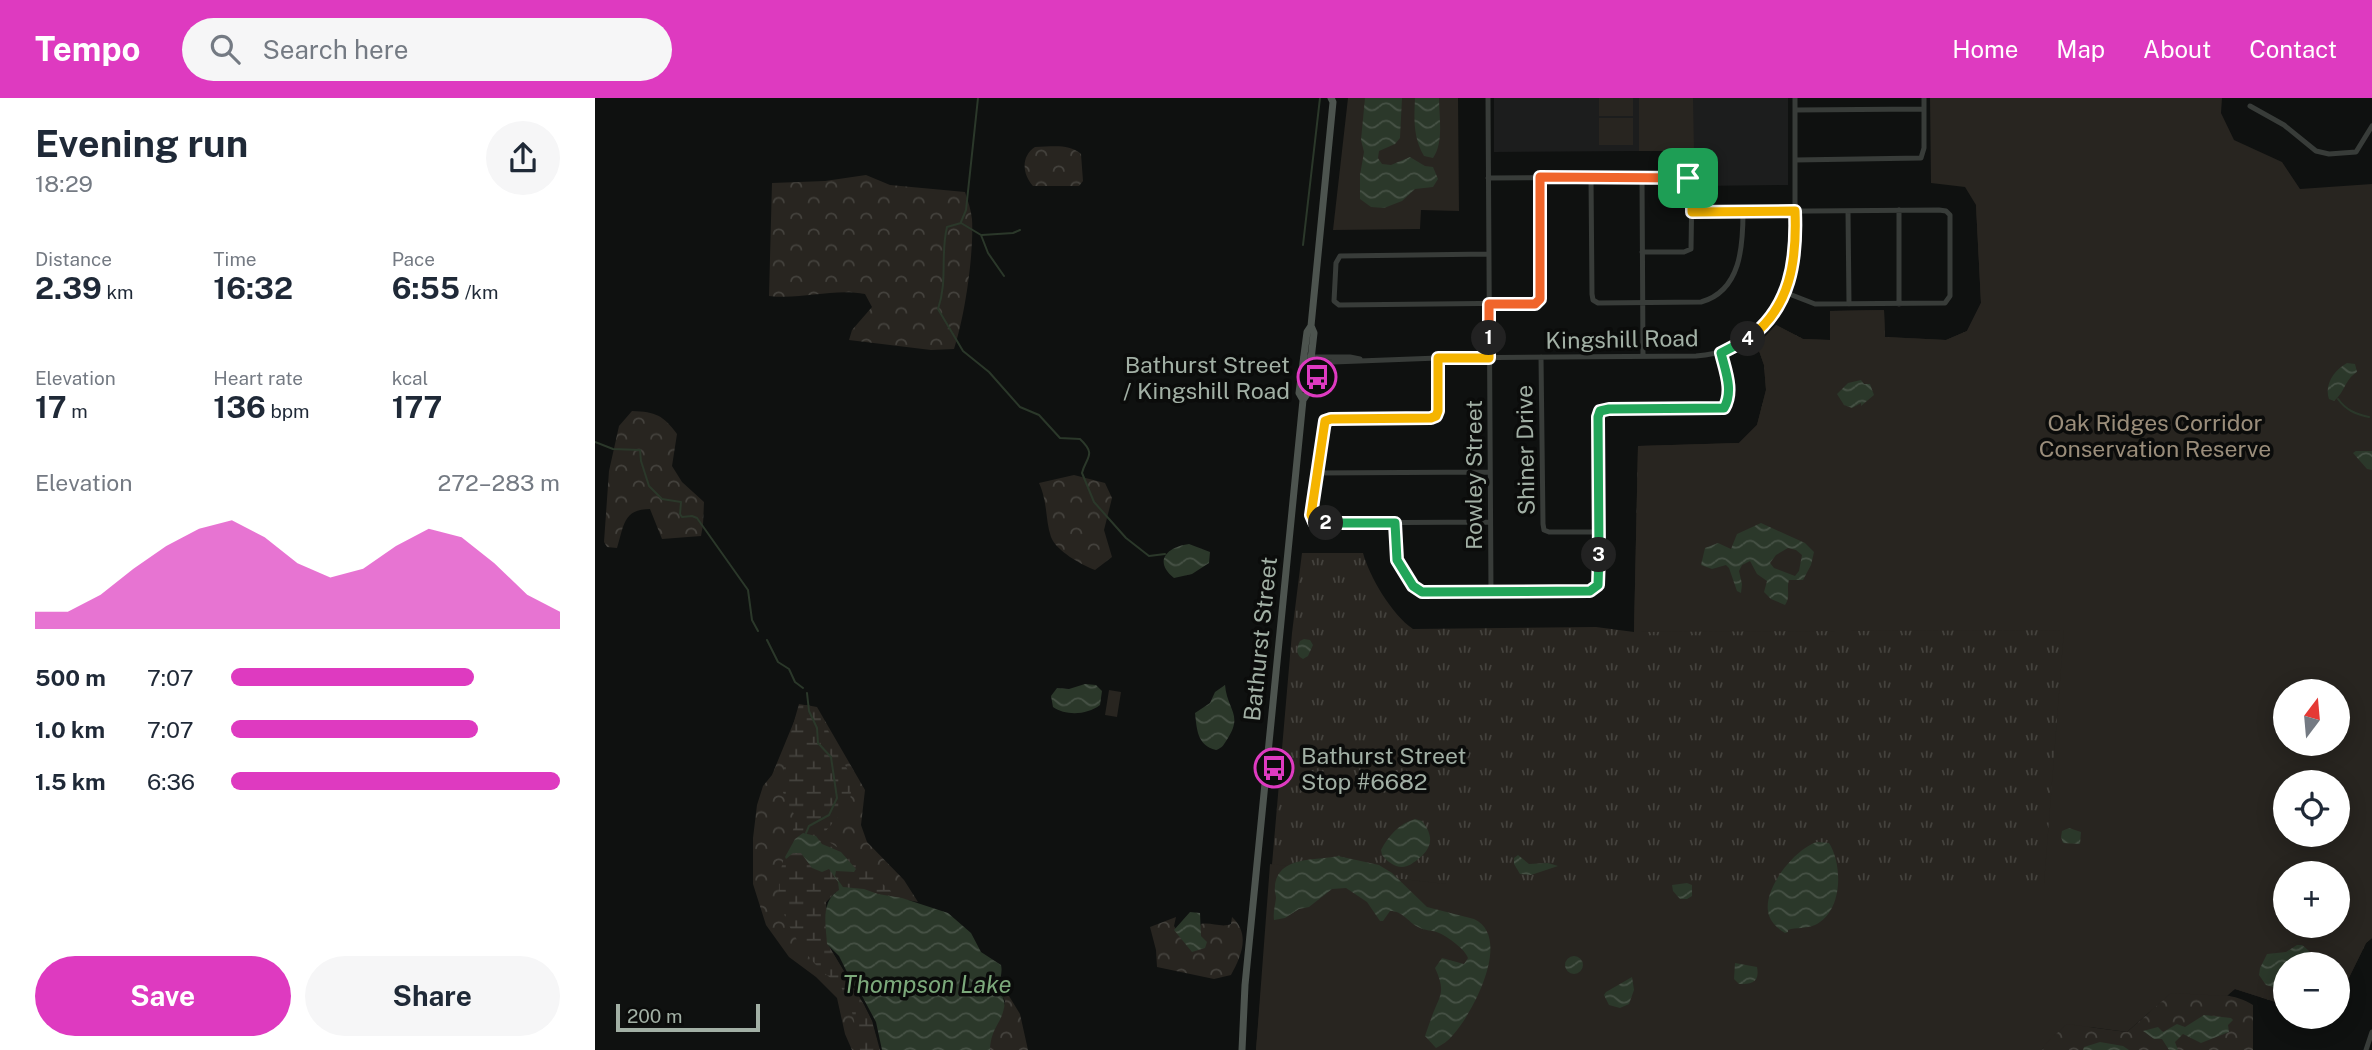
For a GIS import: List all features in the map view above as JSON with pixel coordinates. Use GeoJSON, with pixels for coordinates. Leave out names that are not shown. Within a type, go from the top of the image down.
{"type":"FeatureCollection","features":[{"type":"Feature","properties":{"kind":"main road","name":"Bathurst Street"},"geometry":{"type":"LineString","coordinates":[[1242,1050],[1245,985],[1303,400],[1299,393],[1314,333],[1311,326],[1334,99]]}},
{"type":"Feature","properties":{"kind":"street","name":"Rowley Street"},"geometry":{"type":"LineString","coordinates":[[1487,98],[1491,592]]}},
{"type":"Feature","properties":{"kind":"street","name":"Kingshill Road"},"geometry":{"type":"LineString","coordinates":[[1307,360],[1350,363],[1363,360],[1438,358],[1696,356],[1721,353],[1738,345],[1759,330],[1769,318],[1784,292],[1795,256],[1795,98]]}},
{"type":"Feature","properties":{"kind":"street"},"geometry":{"type":"LineString","coordinates":[[1795,160],[1921,158],[1924,148],[1924,98]]}},
{"type":"Feature","properties":{"kind":"street"},"geometry":{"type":"LineString","coordinates":[[2250,106],[2284,125],[2305,144],[2321,153],[2354,153],[2372,126]]}},
{"type":"Feature","properties":{"kind":"street"},"geometry":{"type":"LineString","coordinates":[[1795,110],[1924,109]]}},
{"type":"Feature","properties":{"kind":"street"},"geometry":{"type":"LineString","coordinates":[[1489,254],[1340,256],[1336,263],[1333,299],[1339,305],[1535,304],[1540,299],[1540,177]]}},
{"type":"Feature","properties":{"kind":"street"},"geometry":{"type":"LineString","coordinates":[[1591,177],[1593,300],[1598,303],[1701,302],[1713,298],[1722,291],[1741,258],[1742,212]]}},
{"type":"Feature","properties":{"kind":"street"},"geometry":{"type":"LineString","coordinates":[[1642,177],[1643,356]]}},
{"type":"Feature","properties":{"kind":"street"},"geometry":{"type":"LineString","coordinates":[[1488,178],[1690,179],[1692,243],[1689,251],[1642,252]]}},
{"type":"Feature","properties":{"kind":"street"},"geometry":{"type":"LineString","coordinates":[[1899,210],[1899,304]]}},
{"type":"Feature","properties":{"kind":"street"},"geometry":{"type":"LineString","coordinates":[[1848,211],[1849,304]]}},
{"type":"Feature","properties":{"kind":"street"},"geometry":{"type":"LineString","coordinates":[[1692,212],[1948,212],[1950,296],[1947,302],[1809,303],[1784,292]]}},
{"type":"Feature","properties":{"kind":"street"},"geometry":{"type":"LineString","coordinates":[[1395,523],[1396,556],[1415,588],[1422,592],[1594,590],[1599,582],[1600,411],[1724,408],[1728,384],[1721,353]]}},
{"type":"Feature","properties":{"kind":"street","name":"Shiner Drive"},"geometry":{"type":"LineString","coordinates":[[1541,357],[1544,530],[1598,532]]}},
{"type":"Feature","properties":{"kind":"street"},"geometry":{"type":"LineString","coordinates":[[1438,358],[1436,416],[1327,420],[1323,429],[1311,515],[1314,522],[1490,522]]}},
{"type":"Feature","properties":{"kind":"street"},"geometry":{"type":"LineString","coordinates":[[1316,473],[1490,472]]}},
{"type":"Feature","properties":{"kind":"street"},"geometry":{"type":"LineString","coordinates":[[2366,1050],[2372,1032]]}},
{"type":"Feature","properties":{"kind":"shaded area"},"geometry":{"type":"Polygon","coordinates":[[[1494,98],[1639,98],[1639,151],[1494,152],[1494,98]]]}},
{"type":"Feature","properties":{"kind":"shaded area"},"geometry":{"type":"Polygon","coordinates":[[[1693,98],[1788,98],[1788,185],[1698,186],[1693,173],[1693,98]]]}},
{"type":"Feature","properties":{"kind":"green space"},"geometry":{"type":"Polygon","coordinates":[[[1348,98],[1458,98],[1459,211],[1421,210],[1420,229],[1333,230],[1348,98]]]}},
{"type":"Feature","properties":{"kind":"green space"},"geometry":{"type":"Polygon","coordinates":[[[1599,98],[1633,98],[1633,116],[1599,116],[1599,98]]]}},
{"type":"Feature","properties":{"kind":"green space"},"geometry":{"type":"Polygon","coordinates":[[[1639,98],[1693,98],[1694,151],[1639,151],[1639,98]]]}},
{"type":"Feature","properties":{"kind":"green space","name":"Oak Ridges Corridor Conservation Reserve"},"geometry":{"type":"Polygon","coordinates":[[[1930,98],[2222,98],[2221,113],[2234,140],[2282,162],[2300,189],[2372,184],[2372,938],[2366,943],[2350,976],[2350,952],[2273,952],[2273,1001],[2235,989],[2227,996],[2171,993],[2127,1032],[2067,1024],[2042,1050],[1256,1050],[1270,864],[1446,884],[2044,884],[2064,630],[1634,632],[1638,446],[1739,443],[1757,425],[1766,390],[1764,365],[1757,345],[1776,325],[1803,339],[1830,340],[1830,311],[1884,310],[1885,337],[1946,340],[1967,331],[1981,303],[1976,205],[1965,187],[1931,183],[1930,98]]]}},
{"type":"Feature","properties":{"kind":"green space"},"geometry":{"type":"Polygon","coordinates":[[[1599,118],[1633,118],[1633,145],[1599,145],[1599,118]]]}},
{"type":"Feature","properties":{"kind":"green space"},"geometry":{"type":"Polygon","coordinates":[[[1035,147],[1065,147],[1081,154],[1083,181],[1079,186],[1033,186],[1025,171],[1025,160],[1035,147]]]}},
{"type":"Feature","properties":{"kind":"green space"},"geometry":{"type":"Polygon","coordinates":[[[866,175],[890,185],[965,192],[972,219],[972,249],[965,302],[954,349],[931,350],[849,340],[852,330],[872,307],[865,294],[841,292],[793,297],[769,296],[772,183],[825,181],[866,175]]]}},
{"type":"Feature","properties":{"kind":"green space","name":"Oak Ridges Corridor Conservation Reserve"},"geometry":{"type":"Polygon","coordinates":[[[1976,205],[2372,485],[2372,938],[2366,943],[2350,976],[2350,952],[2273,952],[2273,1001],[2235,989],[2071,1033],[2039,1050],[1256,1050],[1292,633],[1302,553],[1363,553],[1382,594],[1413,629],[1596,627],[1634,632],[1638,446],[1739,443],[1757,425],[1766,390],[1764,365],[1757,345],[1776,325],[1803,339],[1830,340],[1830,311],[1884,310],[1885,337],[1946,340],[1967,331],[1981,303],[1976,205]]]}},
{"type":"Feature","properties":{"kind":"green space"},"geometry":{"type":"Polygon","coordinates":[[[632,411],[658,416],[677,434],[672,466],[682,482],[704,502],[701,536],[662,539],[650,509],[634,512],[626,520],[617,548],[607,547],[604,542],[609,471],[619,426],[632,411]]]}},
{"type":"Feature","properties":{"kind":"green space"},"geometry":{"type":"Polygon","coordinates":[[[1074,475],[1105,483],[1112,498],[1104,530],[1112,557],[1095,570],[1064,552],[1054,542],[1049,530],[1039,483],[1074,475]]]}},
{"type":"Feature","properties":{"kind":"green space"},"geometry":{"type":"Polygon","coordinates":[[[1109,690],[1121,692],[1117,717],[1105,715],[1109,690]]]}},
{"type":"Feature","properties":{"kind":"green space"},"geometry":{"type":"Polygon","coordinates":[[[799,704],[810,706],[822,718],[852,779],[850,803],[824,833],[823,838],[849,855],[898,897],[851,890],[836,892],[826,902],[827,943],[872,1021],[879,1050],[860,1050],[845,995],[839,985],[814,963],[800,944],[780,900],[779,880],[796,817],[787,802],[782,783],[787,748],[799,704]]]}},
{"type":"Feature","properties":{"kind":"green space"},"geometry":{"type":"Polygon","coordinates":[[[800,707],[817,707],[865,790],[861,825],[867,842],[904,880],[918,902],[851,890],[835,892],[826,902],[827,943],[872,1021],[880,1050],[852,1050],[845,1034],[837,998],[816,977],[789,957],[766,925],[753,884],[753,838],[757,805],[763,786],[772,775],[800,707]]]}},
{"type":"Feature","properties":{"kind":"green space"},"geometry":{"type":"Polygon","coordinates":[[[1176,917],[1176,929],[1199,928],[1201,924],[1228,925],[1231,924],[1232,917],[1243,938],[1241,953],[1231,975],[1214,979],[1157,967],[1150,927],[1176,917]]]}},
{"type":"Feature","properties":{"kind":"green space"},"geometry":{"type":"Polygon","coordinates":[[[2171,993],[2224,995],[2253,1005],[2253,1050],[2042,1050],[2066,1024],[2127,1032],[2171,993]]]}},
{"type":"Feature","properties":{"kind":"green space"},"geometry":{"type":"Polygon","coordinates":[[[1002,995],[1009,996],[1020,1014],[1028,1050],[987,1050],[989,1032],[1003,1010],[1005,1001],[1002,995]]]}},
{"type":"Feature","properties":{"kind":"water"},"geometry":{"type":"Polygon","coordinates":[[[1365,98],[1402,98],[1400,138],[1395,144],[1379,151],[1378,158],[1382,164],[1391,165],[1410,157],[1425,166],[1433,167],[1438,179],[1433,187],[1415,189],[1402,201],[1384,208],[1371,207],[1360,199],[1365,98]]]}},
{"type":"Feature","properties":{"kind":"water"},"geometry":{"type":"Polygon","coordinates":[[[1415,98],[1439,98],[1440,137],[1433,158],[1424,156],[1418,142],[1415,98]]]}},
{"type":"Feature","properties":{"kind":"water"},"geometry":{"type":"Polygon","coordinates":[[[2347,363],[2355,364],[2357,372],[2334,401],[2329,399],[2331,378],[2347,363]]]}},
{"type":"Feature","properties":{"kind":"water"},"geometry":{"type":"Polygon","coordinates":[[[1861,380],[1864,384],[1870,384],[1874,395],[1861,406],[1861,403],[1852,408],[1844,405],[1837,394],[1848,383],[1861,380]]]}},
{"type":"Feature","properties":{"kind":"water"},"geometry":{"type":"Polygon","coordinates":[[[2372,451],[2372,470],[2367,469],[2353,453],[2372,451]]]}},
{"type":"Feature","properties":{"kind":"water"},"geometry":{"type":"Polygon","coordinates":[[[1761,523],[1805,543],[1814,552],[1803,580],[1789,580],[1785,605],[1771,599],[1764,592],[1767,581],[1757,574],[1750,561],[1742,565],[1739,571],[1741,593],[1737,591],[1726,565],[1712,569],[1701,565],[1705,548],[1718,543],[1731,549],[1737,534],[1761,523]],[[1788,548],[1776,555],[1770,563],[1774,568],[1795,576],[1799,571],[1802,555],[1788,548]]]}},
{"type":"Feature","properties":{"kind":"water"},"geometry":{"type":"Polygon","coordinates":[[[1189,544],[1210,552],[1209,563],[1192,574],[1174,578],[1164,566],[1165,556],[1174,548],[1189,544]]]}},
{"type":"Feature","properties":{"kind":"water"},"geometry":{"type":"Polygon","coordinates":[[[1310,640],[1313,645],[1308,656],[1303,659],[1297,651],[1300,641],[1310,640]]]}},
{"type":"Feature","properties":{"kind":"water"},"geometry":{"type":"Polygon","coordinates":[[[1085,684],[1096,685],[1102,691],[1100,705],[1077,713],[1064,712],[1053,707],[1051,696],[1057,688],[1069,689],[1085,684]]]}},
{"type":"Feature","properties":{"kind":"water"},"geometry":{"type":"Polygon","coordinates":[[[1225,685],[1234,723],[1224,744],[1216,750],[1202,741],[1195,713],[1210,703],[1215,692],[1225,685]]]}},
{"type":"Feature","properties":{"kind":"water"},"geometry":{"type":"Polygon","coordinates":[[[1415,819],[1422,821],[1429,832],[1429,846],[1410,865],[1393,865],[1382,855],[1381,850],[1395,831],[1415,819]]]}},
{"type":"Feature","properties":{"kind":"water"},"geometry":{"type":"Polygon","coordinates":[[[2069,828],[2081,832],[2080,844],[2063,843],[2062,831],[2069,828]]]}},
{"type":"Feature","properties":{"kind":"water","name":"Thompson Lake"},"geometry":{"type":"Polygon","coordinates":[[[803,833],[816,836],[822,844],[841,852],[856,869],[854,872],[836,871],[835,876],[843,887],[902,898],[948,913],[971,933],[981,952],[1001,965],[1000,987],[1004,1008],[992,1036],[990,1050],[882,1050],[876,1022],[839,956],[827,944],[827,907],[839,890],[838,882],[829,869],[822,872],[812,868],[801,853],[793,853],[786,859],[785,857],[795,839],[803,833]]]}},
{"type":"Feature","properties":{"kind":"water"},"geometry":{"type":"Polygon","coordinates":[[[1817,842],[1829,843],[1834,852],[1838,875],[1835,899],[1824,919],[1815,925],[1791,929],[1785,933],[1774,924],[1769,915],[1768,901],[1771,891],[1791,860],[1817,842]]]}},
{"type":"Feature","properties":{"kind":"water"},"geometry":{"type":"Polygon","coordinates":[[[1518,855],[1529,864],[1548,863],[1558,866],[1531,875],[1520,874],[1514,864],[1514,858],[1518,855]]]}},
{"type":"Feature","properties":{"kind":"water"},"geometry":{"type":"Polygon","coordinates":[[[1338,856],[1379,865],[1392,873],[1427,907],[1474,919],[1485,928],[1490,942],[1486,976],[1461,1024],[1445,1043],[1436,1048],[1425,1036],[1441,994],[1441,984],[1435,968],[1442,958],[1464,964],[1468,958],[1456,944],[1439,933],[1418,927],[1395,911],[1390,911],[1383,921],[1380,921],[1367,902],[1346,888],[1332,889],[1309,907],[1274,920],[1275,887],[1277,877],[1283,869],[1299,861],[1338,856]]]}},
{"type":"Feature","properties":{"kind":"water"},"geometry":{"type":"Polygon","coordinates":[[[1672,885],[1692,885],[1692,896],[1680,899],[1673,891],[1672,885]]]}},
{"type":"Feature","properties":{"kind":"water"},"geometry":{"type":"Polygon","coordinates":[[[1190,912],[1200,913],[1201,936],[1207,942],[1205,948],[1192,952],[1174,930],[1190,912]]]}},
{"type":"Feature","properties":{"kind":"water"},"geometry":{"type":"Polygon","coordinates":[[[2302,945],[2310,952],[2286,952],[2302,945]]]}},
{"type":"Feature","properties":{"kind":"water"},"geometry":{"type":"Polygon","coordinates":[[[2273,953],[2273,987],[2266,985],[2259,975],[2267,954],[2273,953]]]}},
{"type":"Feature","properties":{"kind":"water"},"geometry":{"type":"Polygon","coordinates":[[[1574,956],[1580,959],[1583,965],[1580,971],[1574,974],[1568,971],[1565,965],[1568,959],[1574,956]]]}},
{"type":"Feature","properties":{"kind":"water"},"geometry":{"type":"Polygon","coordinates":[[[1735,963],[1757,967],[1756,979],[1751,983],[1739,984],[1734,979],[1735,963]]]}},
{"type":"Feature","properties":{"kind":"water"},"geometry":{"type":"Polygon","coordinates":[[[1632,977],[1634,990],[1629,1004],[1620,1008],[1609,1005],[1604,995],[1606,992],[1632,977]]]}},
{"type":"Feature","properties":{"kind":"water"},"geometry":{"type":"Polygon","coordinates":[[[2204,1015],[2231,1018],[2233,1020],[2228,1025],[2229,1032],[2201,1043],[2183,1034],[2175,1042],[2178,1050],[2169,1050],[2162,1039],[2154,1039],[2143,1031],[2158,1027],[2163,1032],[2177,1024],[2185,1027],[2204,1015]]]}},
{"type":"Feature","properties":{"kind":"water"},"geometry":{"type":"Polygon","coordinates":[[[2100,1042],[2123,1046],[2129,1050],[2083,1050],[2084,1047],[2100,1042]]]}},
{"type":"Feature","properties":{"kind":"waterway"},"geometry":{"type":"LineString","coordinates":[[961,222],[966,210],[978,98]]}},
{"type":"Feature","properties":{"kind":"waterway"},"geometry":{"type":"LineString","coordinates":[[1303,245],[1320,98]]}},
{"type":"Feature","properties":{"kind":"waterway"},"geometry":{"type":"LineString","coordinates":[[1004,276],[988,253],[981,235],[961,223],[947,227],[943,288],[938,309],[963,351],[989,372],[1020,407],[1039,415],[1060,438],[1080,439],[1085,444],[1089,456],[1082,473],[1094,502],[1126,538],[1149,556],[1165,554]]}},
{"type":"Feature","properties":{"kind":"waterway"},"geometry":{"type":"LineString","coordinates":[[982,235],[1020,230]]}},
{"type":"Feature","properties":{"kind":"waterway"},"geometry":{"type":"LineString","coordinates":[[2338,399],[2351,411],[2369,417]]}},
{"type":"Feature","properties":{"kind":"waterway"},"geometry":{"type":"LineString","coordinates":[[595,442],[613,449],[640,450],[649,486],[662,499],[681,502],[682,517],[697,518],[748,590],[752,620],[758,631]]}},
{"type":"Feature","properties":{"kind":"waterway"},"geometry":{"type":"LineString","coordinates":[[767,640],[778,662],[789,669],[795,682],[803,688]]}},
{"type":"Feature","properties":{"kind":"waterway"},"geometry":{"type":"LineString","coordinates":[[806,833],[809,826],[829,815],[837,798],[831,757],[818,743],[817,728],[809,711],[807,693]]}},
{"type":"Feature","properties":{"kind":"place","name":"Bathurst Street / Kingshill Road"},"geometry":{"type":"Point","coordinates":[1317,377]}},
{"type":"Feature","properties":{"kind":"place","name":"Bathurst Street Stop #6682"},"geometry":{"type":"Point","coordinates":[1274,768]}},
{"type":"Feature","properties":{"kind":"route"},"geometry":{"type":"LineString","coordinates":[[1540,177],[1688,178],[1692,183],[1692,212],[1795,211],[1794,262],[1784,292],[1765,324],[1746,340],[1721,353],[1728,384],[1724,408],[1604,409],[1598,413],[1597,588],[1590,591],[1419,591],[1397,560],[1395,523],[1316,523],[1312,520],[1312,498],[1325,421],[1436,416],[1438,358],[1489,358],[1489,304],[1530,304],[1539,301],[1540,177]]}}]}
